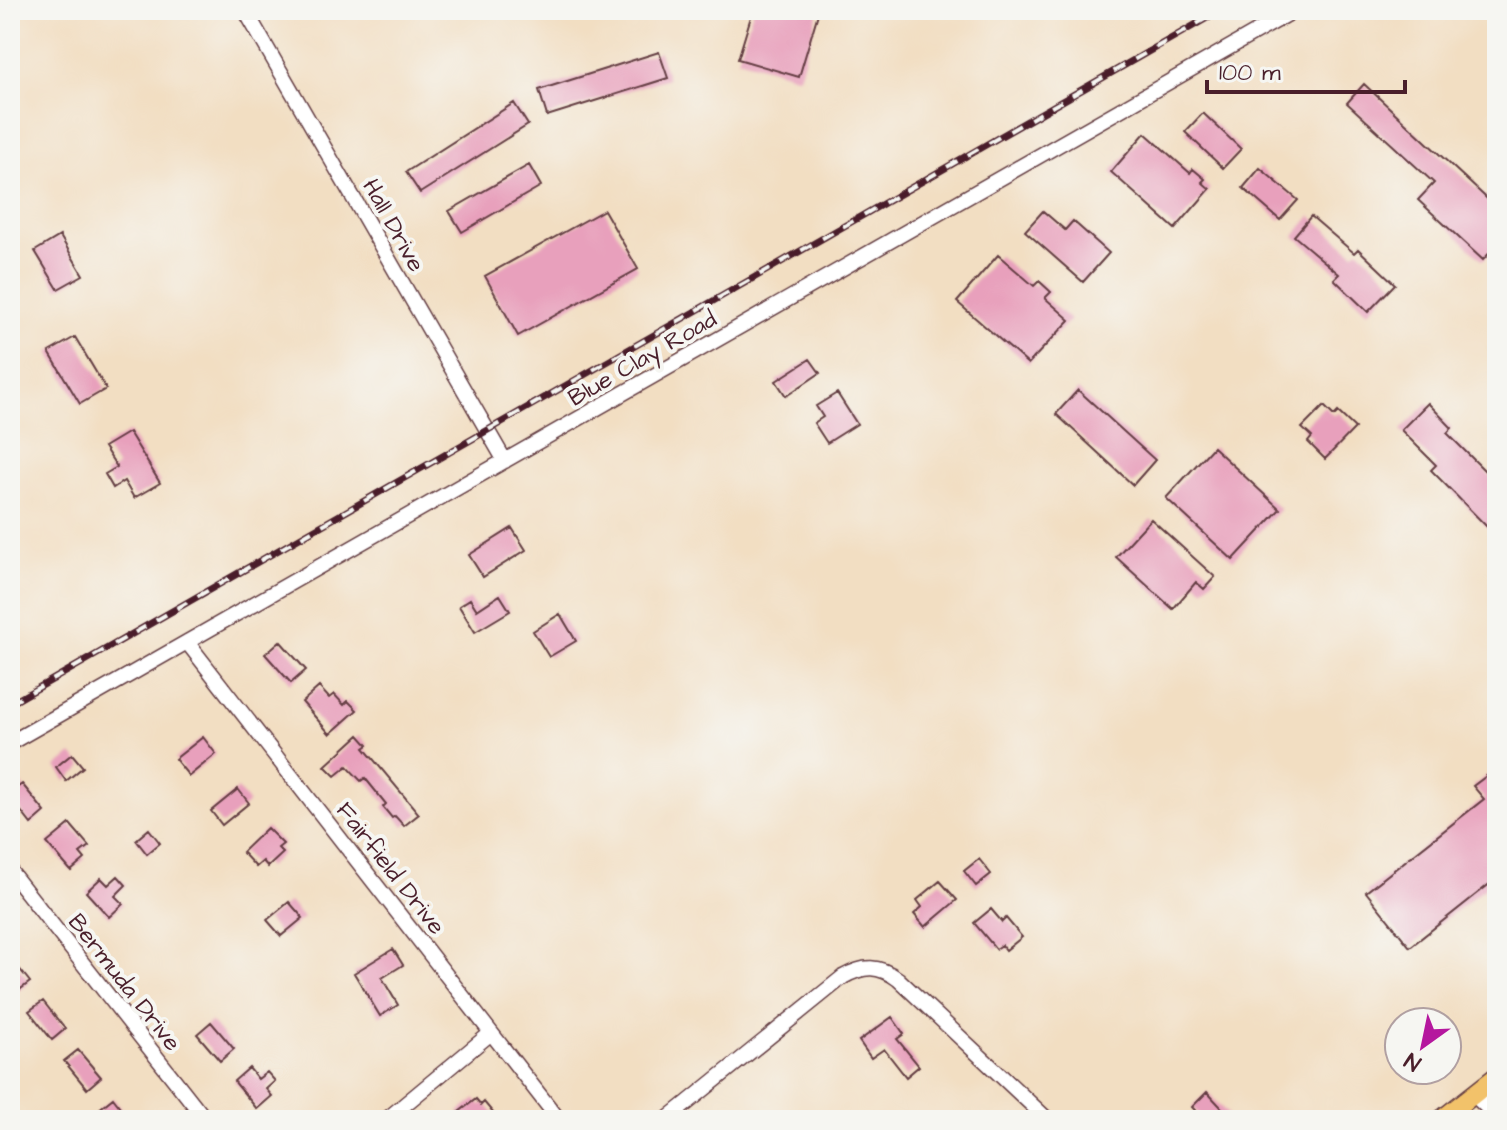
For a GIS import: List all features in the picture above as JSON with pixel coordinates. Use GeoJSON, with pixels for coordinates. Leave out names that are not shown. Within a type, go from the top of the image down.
{"type":"FeatureCollection","features":[{"type":"Feature","properties":{"kind":"main road"},"geometry":{"type":"LineString","coordinates":[[1441,1120],[1497,1076]]}},
{"type":"Feature","properties":{"kind":"street","name":"Hall Drive"},"geometry":{"type":"LineString","coordinates":[[245,10],[505,461]]}},
{"type":"Feature","properties":{"kind":"street","name":"Blue Clay Road"},"geometry":{"type":"LineString","coordinates":[[10,743],[1295,10]]}},
{"type":"Feature","properties":{"kind":"street","name":"Fairfield Drive"},"geometry":{"type":"LineString","coordinates":[[187,642],[559,1120]]}},
{"type":"Feature","properties":{"kind":"street","name":"Bermuda Drive"},"geometry":{"type":"LineString","coordinates":[[10,871],[206,1120]]}},
{"type":"Feature","properties":{"kind":"street"},"geometry":{"type":"LineString","coordinates":[[666,1120],[843,977],[862,967],[890,973],[1048,1120]]}},
{"type":"Feature","properties":{"kind":"street"},"geometry":{"type":"LineString","coordinates":[[386,1120],[491,1033]]}},
{"type":"Feature","properties":{"kind":"street"},"geometry":{"type":"LineString","coordinates":[[1473,1094],[1497,1117]]}},
{"type":"Feature","properties":{"kind":"building"},"geometry":{"type":"Polygon","coordinates":[[[753,10],[819,10],[799,77],[738,59],[753,10]]]}},
{"type":"Feature","properties":{"kind":"building"},"geometry":{"type":"Polygon","coordinates":[[[659,52],[668,78],[547,116],[539,90],[659,52]]]}},
{"type":"Feature","properties":{"kind":"building"},"geometry":{"type":"Polygon","coordinates":[[[1364,84],[1497,208],[1497,245],[1483,260],[1418,200],[1434,183],[1347,103],[1364,84]]]}},
{"type":"Feature","properties":{"kind":"building"},"geometry":{"type":"Polygon","coordinates":[[[514,103],[528,125],[420,193],[406,172],[514,103]]]}},
{"type":"Feature","properties":{"kind":"building"},"geometry":{"type":"Polygon","coordinates":[[[1203,113],[1241,149],[1223,168],[1185,132],[1203,113]]]}},
{"type":"Feature","properties":{"kind":"building"},"geometry":{"type":"Polygon","coordinates":[[[1145,133],[1190,173],[1193,169],[1205,179],[1202,182],[1210,189],[1175,229],[1111,172],[1145,133]]]}},
{"type":"Feature","properties":{"kind":"building"},"geometry":{"type":"Polygon","coordinates":[[[529,165],[541,186],[462,232],[449,211],[529,165]]]}},
{"type":"Feature","properties":{"kind":"building"},"geometry":{"type":"Polygon","coordinates":[[[1260,168],[1298,200],[1280,220],[1243,188],[1260,168]]]}},
{"type":"Feature","properties":{"kind":"building"},"geometry":{"type":"Polygon","coordinates":[[[604,210],[638,269],[518,336],[485,276],[604,210]]]}},
{"type":"Feature","properties":{"kind":"building"},"geometry":{"type":"Polygon","coordinates":[[[1043,211],[1065,230],[1073,221],[1109,253],[1083,282],[1025,231],[1043,211]]]}},
{"type":"Feature","properties":{"kind":"building"},"geometry":{"type":"Polygon","coordinates":[[[1311,216],[1354,253],[1358,249],[1395,284],[1368,312],[1334,279],[1339,274],[1294,236],[1311,216]]]}},
{"type":"Feature","properties":{"kind":"building"},"geometry":{"type":"Polygon","coordinates":[[[60,236],[83,275],[58,289],[35,251],[60,236]]]}},
{"type":"Feature","properties":{"kind":"building"},"geometry":{"type":"Polygon","coordinates":[[[998,255],[1034,286],[1039,281],[1051,292],[1045,298],[1070,320],[1028,364],[957,302],[998,255]]]}},
{"type":"Feature","properties":{"kind":"building"},"geometry":{"type":"Polygon","coordinates":[[[75,337],[106,389],[80,404],[49,352],[75,337]]]}},
{"type":"Feature","properties":{"kind":"building"},"geometry":{"type":"Polygon","coordinates":[[[810,359],[820,373],[786,396],[776,381],[810,359]]]}},
{"type":"Feature","properties":{"kind":"building"},"geometry":{"type":"Polygon","coordinates":[[[1078,390],[1155,460],[1133,485],[1056,414],[1078,390]]]}},
{"type":"Feature","properties":{"kind":"building"},"geometry":{"type":"Polygon","coordinates":[[[837,393],[857,424],[827,443],[814,423],[823,417],[816,406],[837,393]]]}},
{"type":"Feature","properties":{"kind":"building"},"geometry":{"type":"Polygon","coordinates":[[[1428,403],[1452,428],[1447,433],[1497,483],[1497,537],[1431,470],[1436,465],[1401,430],[1428,403]]]}},
{"type":"Feature","properties":{"kind":"building"},"geometry":{"type":"Polygon","coordinates":[[[1324,406],[1334,416],[1338,412],[1355,428],[1325,459],[1308,442],[1312,437],[1302,428],[1324,406]]]}},
{"type":"Feature","properties":{"kind":"building"},"geometry":{"type":"Polygon","coordinates":[[[129,432],[160,483],[134,498],[124,481],[113,488],[105,474],[117,467],[104,447],[129,432]]]}},
{"type":"Feature","properties":{"kind":"building"},"geometry":{"type":"Polygon","coordinates":[[[1213,447],[1280,509],[1233,560],[1166,498],[1213,447]]]}},
{"type":"Feature","properties":{"kind":"building"},"geometry":{"type":"Polygon","coordinates":[[[1151,519],[1215,577],[1204,589],[1196,582],[1173,609],[1116,557],[1151,519]]]}},
{"type":"Feature","properties":{"kind":"building"},"geometry":{"type":"Polygon","coordinates":[[[512,528],[526,550],[483,577],[469,555],[512,528]]]}},
{"type":"Feature","properties":{"kind":"building"},"geometry":{"type":"Polygon","coordinates":[[[500,595],[510,611],[475,632],[459,606],[470,599],[477,610],[500,595]]]}},
{"type":"Feature","properties":{"kind":"building"},"geometry":{"type":"Polygon","coordinates":[[[560,614],[576,641],[549,657],[533,631],[560,614]]]}},
{"type":"Feature","properties":{"kind":"building"},"geometry":{"type":"Polygon","coordinates":[[[280,641],[306,670],[291,683],[265,654],[280,641]]]}},
{"type":"Feature","properties":{"kind":"building"},"geometry":{"type":"Polygon","coordinates":[[[319,687],[329,698],[334,694],[344,705],[348,701],[357,710],[330,734],[302,702],[319,687]]]}},
{"type":"Feature","properties":{"kind":"building"},"geometry":{"type":"Polygon","coordinates":[[[359,735],[368,745],[364,748],[419,814],[404,826],[383,807],[386,804],[365,778],[361,781],[347,766],[335,776],[325,766],[359,735]]]}},
{"type":"Feature","properties":{"kind":"building"},"geometry":{"type":"Polygon","coordinates":[[[203,737],[216,754],[189,776],[175,759],[203,737]]]}},
{"type":"Feature","properties":{"kind":"building"},"geometry":{"type":"Polygon","coordinates":[[[72,754],[83,767],[66,781],[56,767],[72,754]]]}},
{"type":"Feature","properties":{"kind":"building"},"geometry":{"type":"Polygon","coordinates":[[[1497,768],[1497,878],[1410,947],[1366,892],[1484,799],[1473,786],[1497,768]]]}},
{"type":"Feature","properties":{"kind":"building"},"geometry":{"type":"Polygon","coordinates":[[[22,784],[45,812],[31,824],[10,797],[10,793],[22,784]]]}},
{"type":"Feature","properties":{"kind":"building"},"geometry":{"type":"Polygon","coordinates":[[[238,789],[249,803],[222,825],[211,811],[238,789]]]}},
{"type":"Feature","properties":{"kind":"building"},"geometry":{"type":"Polygon","coordinates":[[[70,824],[89,846],[80,853],[85,859],[71,871],[47,843],[70,824]]]}},
{"type":"Feature","properties":{"kind":"building"},"geometry":{"type":"Polygon","coordinates":[[[267,828],[283,844],[278,848],[283,853],[268,867],[263,861],[256,867],[242,852],[267,828]]]}},
{"type":"Feature","properties":{"kind":"building"},"geometry":{"type":"Polygon","coordinates":[[[149,829],[160,843],[147,854],[136,840],[149,829]]]}},
{"type":"Feature","properties":{"kind":"building"},"geometry":{"type":"Polygon","coordinates":[[[979,859],[991,874],[976,886],[964,871],[979,859]]]}},
{"type":"Feature","properties":{"kind":"building"},"geometry":{"type":"Polygon","coordinates":[[[118,876],[126,885],[115,896],[123,904],[109,917],[86,892],[101,878],[108,885],[118,876]]]}},
{"type":"Feature","properties":{"kind":"building"},"geometry":{"type":"Polygon","coordinates":[[[940,881],[957,900],[925,927],[914,914],[922,907],[917,900],[940,881]]]}},
{"type":"Feature","properties":{"kind":"building"},"geometry":{"type":"Polygon","coordinates":[[[289,902],[303,918],[281,936],[267,920],[289,902]]]}},
{"type":"Feature","properties":{"kind":"building"},"geometry":{"type":"Polygon","coordinates":[[[991,909],[1002,922],[1006,918],[1022,937],[1006,950],[1002,945],[996,949],[974,923],[991,909]]]}},
{"type":"Feature","properties":{"kind":"building"},"geometry":{"type":"Polygon","coordinates":[[[393,949],[403,965],[382,978],[398,1005],[380,1016],[354,973],[393,949]]]}},
{"type":"Feature","properties":{"kind":"building"},"geometry":{"type":"Polygon","coordinates":[[[10,957],[30,982],[10,997],[10,957]]]}},
{"type":"Feature","properties":{"kind":"building"},"geometry":{"type":"Polygon","coordinates":[[[43,1001],[65,1029],[52,1040],[29,1011],[43,1001]]]}},
{"type":"Feature","properties":{"kind":"building"},"geometry":{"type":"Polygon","coordinates":[[[892,1017],[904,1034],[897,1039],[919,1066],[906,1077],[884,1049],[871,1058],[859,1041],[892,1017]]]}},
{"type":"Feature","properties":{"kind":"building"},"geometry":{"type":"Polygon","coordinates":[[[211,1022],[234,1049],[220,1061],[197,1034],[211,1022]]]}},
{"type":"Feature","properties":{"kind":"building"},"geometry":{"type":"Polygon","coordinates":[[[78,1050],[101,1077],[87,1089],[64,1061],[78,1050]]]}},
{"type":"Feature","properties":{"kind":"building"},"geometry":{"type":"Polygon","coordinates":[[[249,1068],[258,1079],[267,1072],[275,1081],[266,1089],[272,1096],[257,1109],[234,1081],[249,1068]]]}},
{"type":"Feature","properties":{"kind":"building"},"geometry":{"type":"Polygon","coordinates":[[[1207,1092],[1233,1120],[1204,1120],[1192,1107],[1207,1092]]]}},
{"type":"Feature","properties":{"kind":"building"},"geometry":{"type":"Polygon","coordinates":[[[113,1098],[130,1120],[106,1120],[98,1110],[113,1098]]]}},
{"type":"Feature","properties":{"kind":"building"},"geometry":{"type":"Polygon","coordinates":[[[476,1099],[481,1105],[484,1102],[499,1120],[466,1120],[459,1112],[476,1099]]]}},
{"type":"Feature","properties":{"kind":"railway"},"geometry":{"type":"LineString","coordinates":[[10,704],[1221,10]]}}]}
